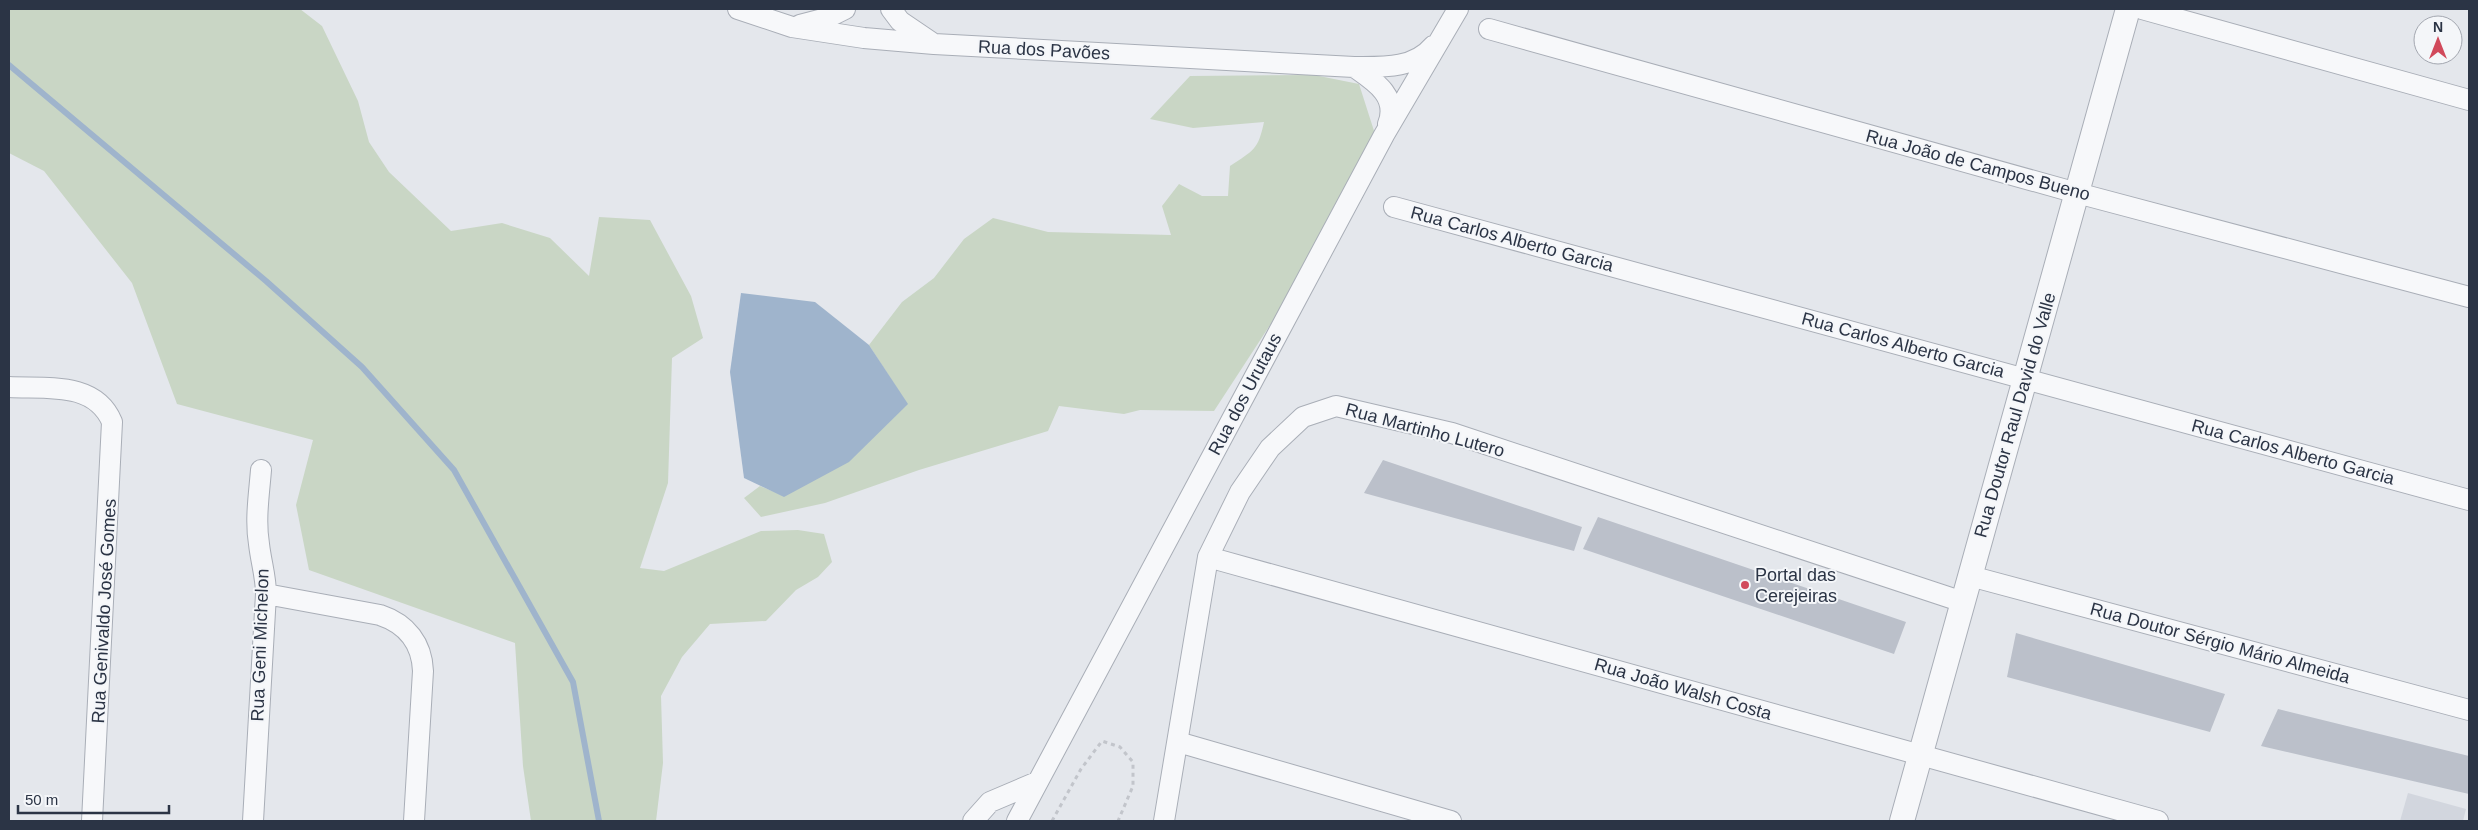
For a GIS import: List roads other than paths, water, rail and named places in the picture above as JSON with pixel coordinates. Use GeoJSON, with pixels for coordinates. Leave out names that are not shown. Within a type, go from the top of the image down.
{"type":"FeatureCollection","features":[{"type":"Feature","properties":{"kind":"street","name":"Rua dos Pavões"},"geometry":{"type":"LineString","coordinates":[[738,9],[792,27],[864,38],[934,44],[1354,67],[1402,64],[1424,57],[1444,34]]}},
{"type":"Feature","properties":{"kind":"street"},"geometry":{"type":"LineString","coordinates":[[792,27],[827,18],[845,9]]}},
{"type":"Feature","properties":{"kind":"street"},"geometry":{"type":"LineString","coordinates":[[891,9],[900,21],[934,44]]}},
{"type":"Feature","properties":{"kind":"street","name":"Rua dos Urutaus"},"geometry":{"type":"LineString","coordinates":[[1017,821],[1384,135],[1458,9]]}},
{"type":"Feature","properties":{"kind":"street","name":"Rua Doutor Raul David do Valle"},"geometry":{"type":"LineString","coordinates":[[1902,821],[2128,9]]}},
{"type":"Feature","properties":{"kind":"street"},"geometry":{"type":"LineString","coordinates":[[2142,9],[2469,100]]}},
{"type":"Feature","properties":{"kind":"street","name":"Rua João de Campos Bueno"},"geometry":{"type":"LineString","coordinates":[[1489,29],[2077,193],[2469,297]]}},
{"type":"Feature","properties":{"kind":"street"},"geometry":{"type":"LineString","coordinates":[[1354,67],[1376,82],[1388,98],[1393,113],[1384,135]]}},
{"type":"Feature","properties":{"kind":"street","name":"Rua Carlos Alberto Garcia"},"geometry":{"type":"LineString","coordinates":[[1394,207],[2469,500]]}},
{"type":"Feature","properties":{"kind":"street","name":"Rua Genivaldo José Gomes"},"geometry":{"type":"LineString","coordinates":[[9,387],[74,391],[88,395],[100,403],[109,416],[113,430],[92,821]]}},
{"type":"Feature","properties":{"kind":"street","name":"Rua Martinho Lutero"},"geometry":{"type":"LineString","coordinates":[[1164,821],[1208,557],[1240,492],[1270,448],[1303,417],[1336,406],[1452,433],[1963,602]]}},
{"type":"Feature","properties":{"kind":"street","name":"Rua Geni Michelon"},"geometry":{"type":"LineString","coordinates":[[253,821],[266,594],[266,578],[256,518],[261,470]]}},
{"type":"Feature","properties":{"kind":"street","name":"Rua João Walsh Costa"},"geometry":{"type":"LineString","coordinates":[[1208,557],[2158,821]]}},
{"type":"Feature","properties":{"kind":"street","name":"Rua Doutor Sérgio Mário Almeida"},"geometry":{"type":"LineString","coordinates":[[1970,576],[2469,710]]}},
{"type":"Feature","properties":{"kind":"street"},"geometry":{"type":"LineString","coordinates":[[266,594],[380,615],[398,623],[412,636],[420,652],[422,671],[414,821]]}},
{"type":"Feature","properties":{"kind":"street"},"geometry":{"type":"LineString","coordinates":[[1178,742],[1451,821]]}},
{"type":"Feature","properties":{"kind":"street"},"geometry":{"type":"LineString","coordinates":[[973,821],[990,802],[1037,782]]}},
{"type":"Feature","properties":{"kind":"water"},"geometry":{"type":"Polygon","coordinates":[[[741,293],[815,302],[869,345],[908,404],[849,462],[784,497],[744,478],[730,372],[741,293]]]}},
{"type":"Feature","properties":{"kind":"waterway"},"geometry":{"type":"LineString","coordinates":[[9,65],[266,281],[362,367],[454,470],[573,682],[599,821]]}},
{"type":"Feature","properties":{"kind":"place","name":"Portal das Cerejeiras"},"geometry":{"type":"Point","coordinates":[1745,585]}}]}
